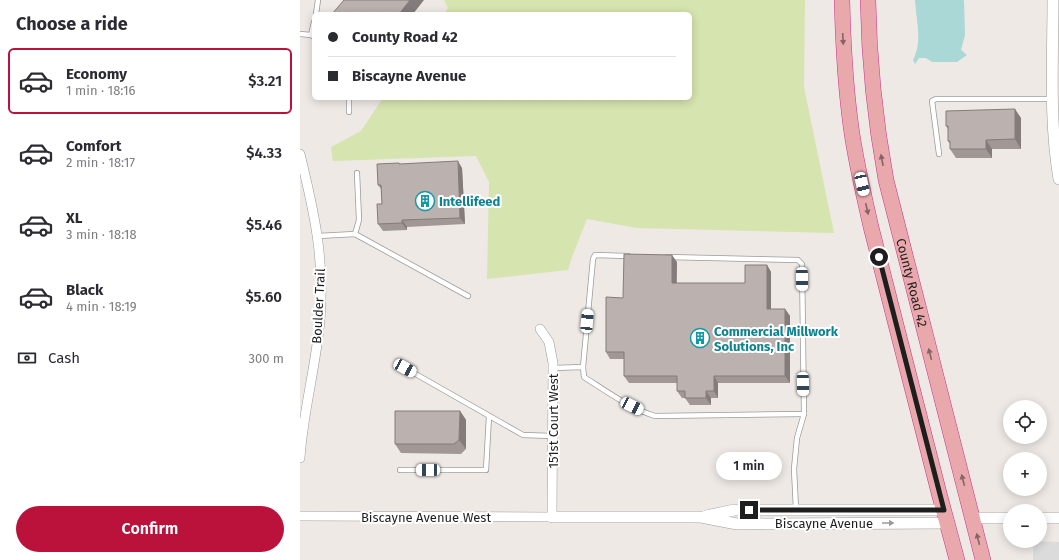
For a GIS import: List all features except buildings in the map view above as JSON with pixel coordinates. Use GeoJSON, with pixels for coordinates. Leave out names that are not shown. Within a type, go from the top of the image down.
{"type":"FeatureCollection","features":[{"type":"Feature","properties":{"kind":"highway","name":"County Road 42"},"geometry":{"type":"LineString","coordinates":[[842,0],[844,55],[850,120],[862,184],[881,265],[958,560]]}},
{"type":"Feature","properties":{"kind":"highway","name":"County Road 42"},"geometry":{"type":"LineString","coordinates":[[868,0],[872,85],[879,146],[886,180],[983,560]]}},
{"type":"Feature","properties":{"kind":"street"},"geometry":{"type":"LineString","coordinates":[[1053,0],[1054,146],[1059,180]]}},
{"type":"Feature","properties":{"kind":"street","name":"Boulder Trail"},"geometry":{"type":"LineString","coordinates":[[300,154],[315,215],[321,277],[320,319],[300,458]]}},
{"type":"Feature","properties":{"kind":"street","name":"151st Court West"},"geometry":{"type":"LineString","coordinates":[[540,329],[548,342],[553,363],[552,517]]}},
{"type":"Feature","properties":{"kind":"street","name":"Biscayne Avenue"},"geometry":{"type":"LineString","coordinates":[[701,517],[734,510],[796,510],[946,516]]}},
{"type":"Feature","properties":{"kind":"street","name":"Biscayne Avenue West"},"geometry":{"type":"LineString","coordinates":[[300,516],[552,517]]}},
{"type":"Feature","properties":{"kind":"street","name":"Biscayne Avenue"},"geometry":{"type":"LineString","coordinates":[[552,517],[701,517],[738,524],[946,516]]}},
{"type":"Feature","properties":{"kind":"street"},"geometry":{"type":"LineString","coordinates":[[973,518],[1003,518]]}},
{"type":"Feature","properties":{"kind":"street"},"geometry":{"type":"LineString","coordinates":[[1047,518],[1059,518]]}},
{"type":"Feature","properties":{"kind":"lane"},"geometry":{"type":"LineString","coordinates":[[316,12],[318,0]]}},
{"type":"Feature","properties":{"kind":"lane"},"geometry":{"type":"LineString","coordinates":[[300,34],[312,36]]}},
{"type":"Feature","properties":{"kind":"lane"},"geometry":{"type":"LineString","coordinates":[[939,154],[932,101],[936,99],[1053,99]]}},
{"type":"Feature","properties":{"kind":"lane"},"geometry":{"type":"LineString","coordinates":[[349,100],[349,112]]}},
{"type":"Feature","properties":{"kind":"lane"},"geometry":{"type":"LineString","coordinates":[[355,234],[359,220],[357,173]]}},
{"type":"Feature","properties":{"kind":"lane"},"geometry":{"type":"LineString","coordinates":[[318,236],[355,234],[468,296]]}},
{"type":"Feature","properties":{"kind":"lane"},"geometry":{"type":"LineString","coordinates":[[634,256],[595,255],[593,259],[583,367],[584,377],[619,399],[655,416],[804,414]]}},
{"type":"Feature","properties":{"kind":"lane"},"geometry":{"type":"LineString","coordinates":[[665,257],[798,260],[802,264],[804,414],[797,438],[795,454],[794,469],[796,510]]}},
{"type":"Feature","properties":{"kind":"lane"},"geometry":{"type":"LineString","coordinates":[[553,368],[583,367]]}},
{"type":"Feature","properties":{"kind":"lane"},"geometry":{"type":"LineString","coordinates":[[405,368],[523,435],[553,436]]}},
{"type":"Feature","properties":{"kind":"lane"},"geometry":{"type":"LineString","coordinates":[[400,470],[486,470],[489,416]]}},
{"type":"Feature","properties":{"kind":"shaded area"},"geometry":{"type":"Polygon","coordinates":[[[1047,542],[1059,542],[1059,560],[1033,560],[1033,548],[1047,548],[1047,542]]]}},
{"type":"Feature","properties":{"kind":"green space"},"geometry":{"type":"Polygon","coordinates":[[[444,0],[805,0],[804,87],[834,233],[637,228],[587,219],[568,270],[487,279],[489,182],[476,156],[333,161],[331,147],[361,131],[382,100],[692,100],[692,12],[445,12],[448,8],[444,0]]]}},
{"type":"Feature","properties":{"kind":"water"},"geometry":{"type":"Polygon","coordinates":[[[915,0],[964,0],[965,35],[961,50],[967,55],[957,62],[932,62],[926,58],[919,58],[915,64],[913,60],[918,46],[918,31],[915,0]]]}},
{"type":"Feature","properties":{"kind":"place","name":"Intellifeed"},"geometry":{"type":"Point","coordinates":[425,201]}},
{"type":"Feature","properties":{"kind":"place","name":"Commercial Millwork Solutions, Inc"},"geometry":{"type":"Point","coordinates":[700,338]}},
{"type":"Feature","properties":{"kind":"route"},"geometry":{"type":"LineString","coordinates":[[749,510],[944,510],[879,257]]}}]}
